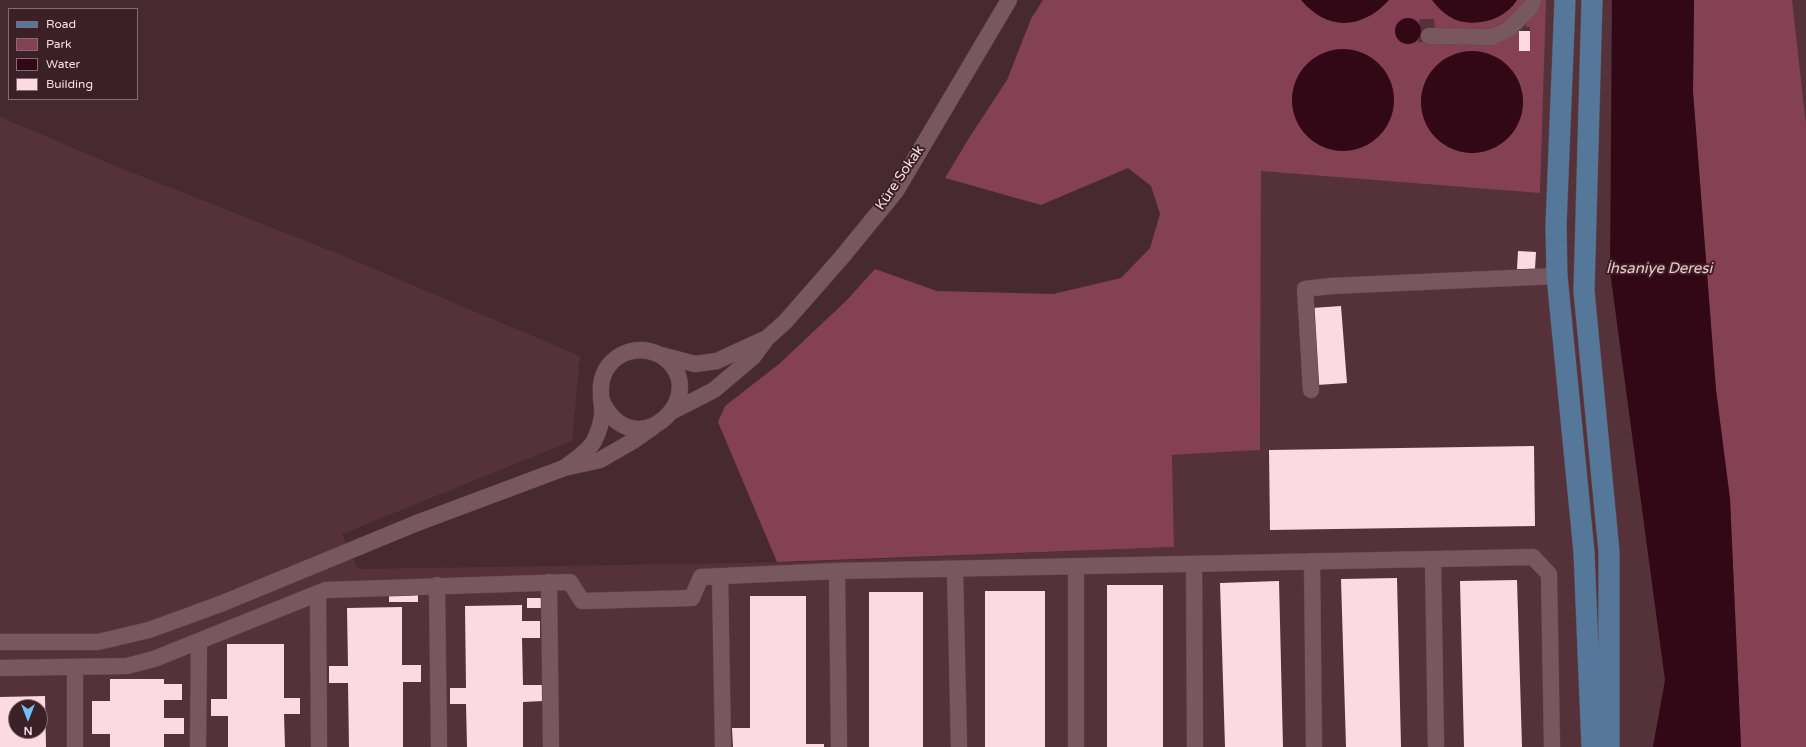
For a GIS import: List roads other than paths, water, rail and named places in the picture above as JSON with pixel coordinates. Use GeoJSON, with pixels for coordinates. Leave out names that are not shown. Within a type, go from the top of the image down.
{"type":"FeatureCollection","features":[{"type":"Feature","properties":{"kind":"main road"},"geometry":{"type":"LineString","coordinates":[[1565,0],[1556,226],[1557,276],[1584,552],[1592,747]]}},
{"type":"Feature","properties":{"kind":"main road"},"geometry":{"type":"LineString","coordinates":[[1592,0],[1584,291],[1609,552],[1609,747]]}},
{"type":"Feature","properties":{"kind":"street","name":"Küre Sokak"},"geometry":{"type":"LineString","coordinates":[[767,338],[784,322],[842,257],[896,191],[1009,0]]}},
{"type":"Feature","properties":{"kind":"street"},"geometry":{"type":"LineString","coordinates":[[1429,36],[1492,37],[1508,30],[1531,7],[1533,0]]}},
{"type":"Feature","properties":{"kind":"street"},"geometry":{"type":"LineString","coordinates":[[1311,390],[1305,289],[1331,286],[1557,276]]}},
{"type":"Feature","properties":{"kind":"street"},"geometry":{"type":"LineString","coordinates":[[564,468],[595,441],[602,417],[600,386],[604,373],[611,362],[621,354],[634,350],[647,350],[659,355],[695,364],[717,361],[767,338]]}},
{"type":"Feature","properties":{"kind":"street"},"geometry":{"type":"LineString","coordinates":[[0,642],[98,642],[149,630],[223,603],[417,523],[564,468],[600,460],[633,441],[664,420],[673,411],[714,390],[753,358],[767,338]]}},
{"type":"Feature","properties":{"kind":"street"},"geometry":{"type":"LineString","coordinates":[[659,355],[669,363],[676,374],[680,386],[678,399],[673,411]]}},
{"type":"Feature","properties":{"kind":"street"},"geometry":{"type":"LineString","coordinates":[[602,399],[607,411],[616,420],[627,427],[640,429],[653,427]]}},
{"type":"Feature","properties":{"kind":"street"},"geometry":{"type":"LineString","coordinates":[[0,668],[127,666],[154,659],[326,590],[437,585],[570,582],[582,601],[692,598],[701,577],[720,576],[837,571],[1533,557],[1549,574],[1552,747]]}},
{"type":"Feature","properties":{"kind":"street"},"geometry":{"type":"LineString","coordinates":[[1432,559],[1436,747]]}},
{"type":"Feature","properties":{"kind":"street"},"geometry":{"type":"LineString","coordinates":[[1312,561],[1314,747]]}},
{"type":"Feature","properties":{"kind":"street"},"geometry":{"type":"LineString","coordinates":[[1194,564],[1195,747]]}},
{"type":"Feature","properties":{"kind":"street"},"geometry":{"type":"LineString","coordinates":[[1076,566],[1076,747]]}},
{"type":"Feature","properties":{"kind":"street"},"geometry":{"type":"LineString","coordinates":[[955,569],[959,747]]}},
{"type":"Feature","properties":{"kind":"street"},"geometry":{"type":"LineString","coordinates":[[837,571],[839,747]]}},
{"type":"Feature","properties":{"kind":"street"},"geometry":{"type":"LineString","coordinates":[[720,576],[723,747]]}},
{"type":"Feature","properties":{"kind":"street"},"geometry":{"type":"LineString","coordinates":[[549,582],[551,747]]}},
{"type":"Feature","properties":{"kind":"street"},"geometry":{"type":"LineString","coordinates":[[437,585],[439,747]]}},
{"type":"Feature","properties":{"kind":"street"},"geometry":{"type":"LineString","coordinates":[[318,594],[319,747]]}},
{"type":"Feature","properties":{"kind":"street"},"geometry":{"type":"LineString","coordinates":[[198,747],[199,640]]}},
{"type":"Feature","properties":{"kind":"street"},"geometry":{"type":"LineString","coordinates":[[75,667],[75,747]]}},
{"type":"Feature","properties":{"kind":"water"},"geometry":{"type":"Polygon","coordinates":[[[1301,0],[1389,0],[1379,10],[1368,17],[1345,23],[1333,22],[1322,17],[1311,10],[1301,0]]]}},
{"type":"Feature","properties":{"kind":"water"},"geometry":{"type":"Polygon","coordinates":[[[1432,0],[1517,0],[1512,7],[1498,17],[1473,23],[1452,18],[1442,12],[1432,0]]]}},
{"type":"Feature","properties":{"kind":"water","name":"İhsaniye Deresi"},"geometry":{"type":"Polygon","coordinates":[[[1612,0],[1694,0],[1693,92],[1716,390],[1730,499],[1741,747],[1653,747],[1665,680],[1610,271],[1612,0]]]}},
{"type":"Feature","properties":{"kind":"water"},"geometry":{"type":"Polygon","coordinates":[[[1408,18],[1417,22],[1421,31],[1417,40],[1408,44],[1399,40],[1395,31],[1399,22],[1408,18]]]}},
{"type":"Feature","properties":{"kind":"water"},"geometry":{"type":"Polygon","coordinates":[[[1343,49],[1363,52],[1372,57],[1386,71],[1391,80],[1394,100],[1391,120],[1386,129],[1372,143],[1363,148],[1343,151],[1323,148],[1314,143],[1300,129],[1295,120],[1292,100],[1295,80],[1300,71],[1314,57],[1323,52],[1343,49]]]}},
{"type":"Feature","properties":{"kind":"water"},"geometry":{"type":"Polygon","coordinates":[[[1472,51],[1491,55],[1508,66],[1519,83],[1523,102],[1519,121],[1508,138],[1491,149],[1472,153],[1453,149],[1436,138],[1425,121],[1421,102],[1425,83],[1436,66],[1453,55],[1472,51]]]}}]}
